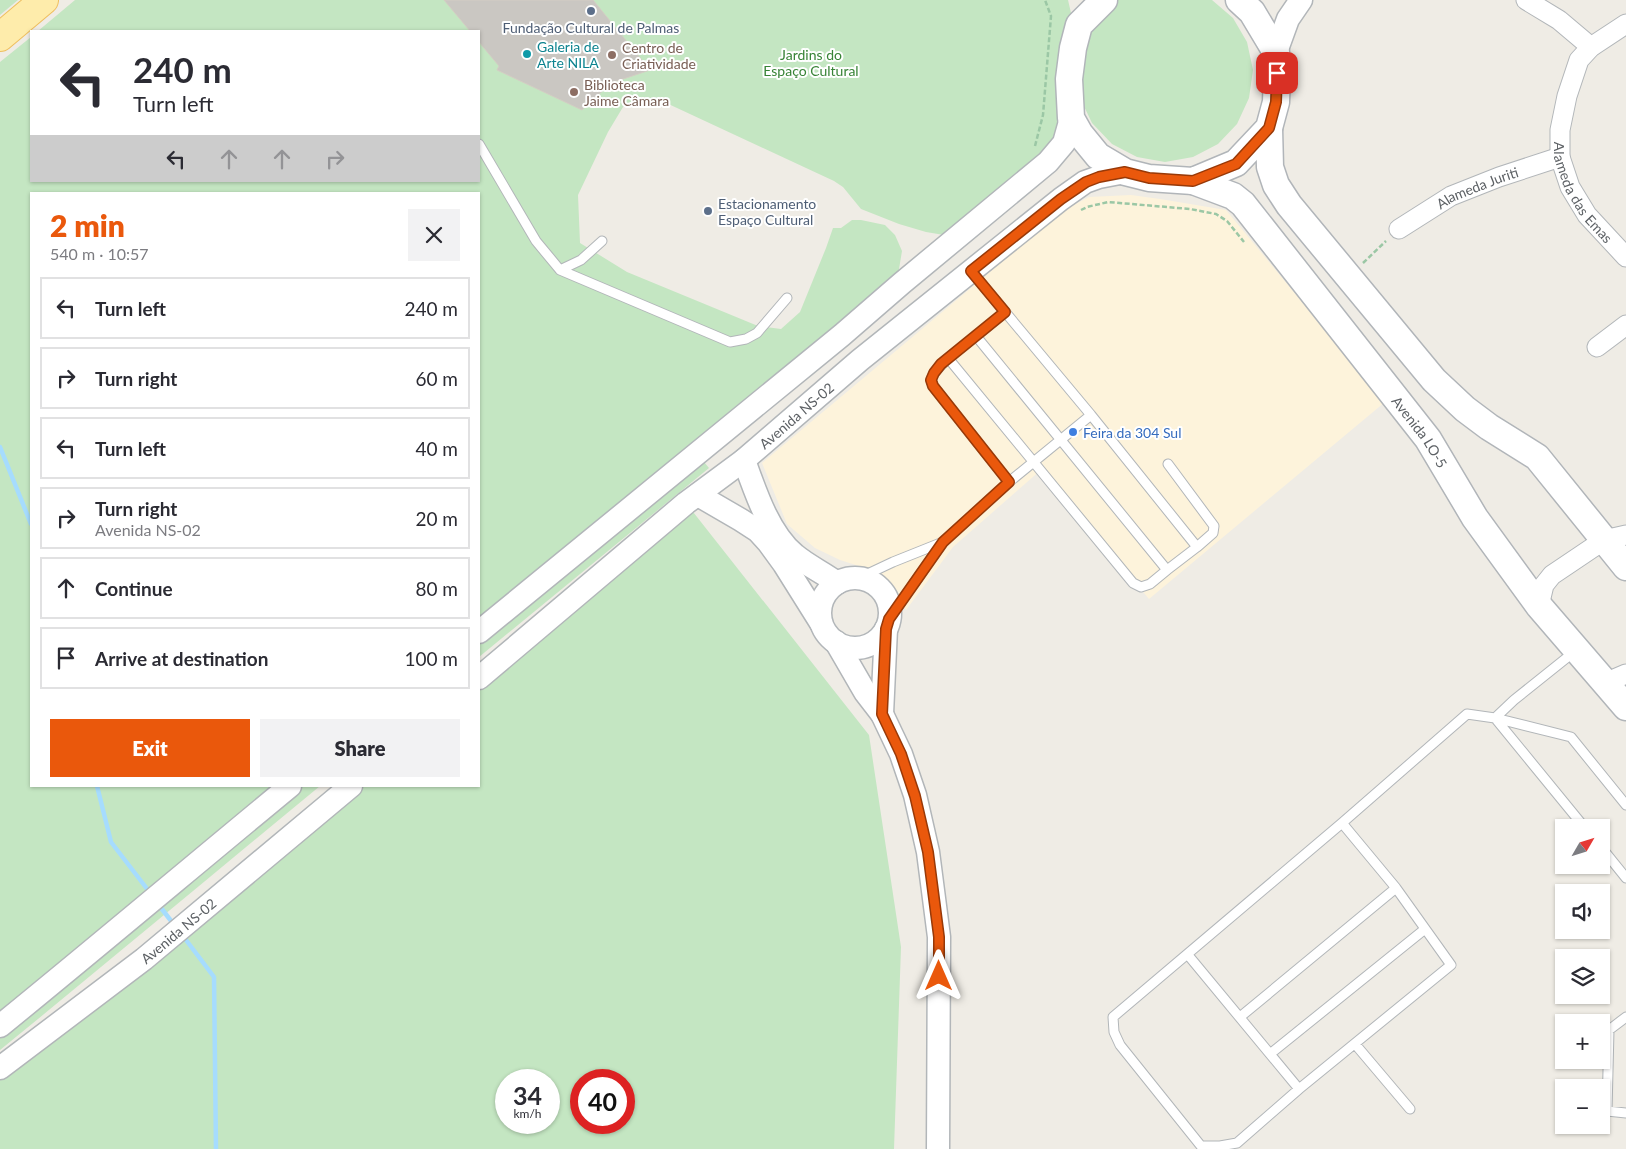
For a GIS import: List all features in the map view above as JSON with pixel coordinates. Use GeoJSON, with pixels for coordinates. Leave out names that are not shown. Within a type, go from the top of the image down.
{"type":"FeatureCollection","features":[{"type":"Feature","properties":{"kind":"main road"},"geometry":{"type":"LineString","coordinates":[[0,36],[44,0]]}},
{"type":"Feature","properties":{"kind":"main road"},"geometry":{"type":"LineString","coordinates":[[1072,0],[1079,25],[1073,48],[1069,79],[1071,118],[1080,134],[1098,156],[1125,172],[1149,178],[1193,181],[1236,164],[1269,128]]}},
{"type":"Feature","properties":{"kind":"main road"},"geometry":{"type":"LineString","coordinates":[[1079,25],[1104,0]]}},
{"type":"Feature","properties":{"kind":"main road"},"geometry":{"type":"LineString","coordinates":[[1240,0],[1252,12],[1276,52],[1276,102],[1269,128],[1270,168],[1276,185],[1290,205],[1434,380],[1465,409],[1489,427],[1537,457],[1615,538],[1626,567]]}},
{"type":"Feature","properties":{"kind":"main road","name":"Avenida LO-5"},"geometry":{"type":"LineString","coordinates":[[1193,181],[1233,196],[1243,204],[1428,439],[1475,518],[1539,606],[1577,650],[1616,679],[1626,706]]}},
{"type":"Feature","properties":{"kind":"street"},"geometry":{"type":"LineString","coordinates":[[1276,52],[1288,19],[1301,0]]}},
{"type":"Feature","properties":{"kind":"street"},"geometry":{"type":"LineString","coordinates":[[1526,0],[1559,20],[1591,47]]}},
{"type":"Feature","properties":{"kind":"street","name":"Alameda das Emas"},"geometry":{"type":"LineString","coordinates":[[1626,24],[1591,47],[1579,60],[1567,96],[1560,130],[1560,157],[1570,187],[1586,215],[1626,257]]}},
{"type":"Feature","properties":{"kind":"street"},"geometry":{"type":"LineString","coordinates":[[480,631],[819,354],[1048,162],[1064,143],[1071,118]]}},
{"type":"Feature","properties":{"kind":"street","name":"Alameda Juriti"},"geometry":{"type":"LineString","coordinates":[[1399,228],[1450,196],[1499,177],[1560,157]]}},
{"type":"Feature","properties":{"kind":"street","name":"Avenida NS-02"},"geometry":{"type":"LineString","coordinates":[[480,677],[698,495],[744,460],[860,360],[1061,199],[1086,182],[1099,177],[1125,172]]}},
{"type":"Feature","properties":{"kind":"street"},"geometry":{"type":"LineString","coordinates":[[1597,347],[1626,325]]}},
{"type":"Feature","properties":{"kind":"street"},"geometry":{"type":"LineString","coordinates":[[744,460],[768,518],[780,538],[797,556],[848,580],[874,585],[886,597],[889,608],[882,714]]}},
{"type":"Feature","properties":{"kind":"street"},"geometry":{"type":"LineString","coordinates":[[698,495],[758,531],[768,542],[784,564],[827,634],[836,642],[865,692],[882,714],[901,754],[915,796],[928,852],[939,937],[938,1149]]}},
{"type":"Feature","properties":{"kind":"street"},"geometry":{"type":"LineString","coordinates":[[1539,606],[1544,585],[1552,575],[1615,538]]}},
{"type":"Feature","properties":{"kind":"street"},"geometry":{"type":"LineString","coordinates":[[821,622],[821,604],[824,596],[830,588],[848,580]]}},
{"type":"Feature","properties":{"kind":"street"},"geometry":{"type":"LineString","coordinates":[[836,642],[849,647],[863,647],[876,640],[887,624]]}},
{"type":"Feature","properties":{"kind":"street"},"geometry":{"type":"LineString","coordinates":[[0,1026],[122,927],[185,872],[289,787]]}},
{"type":"Feature","properties":{"kind":"street","name":"Avenida NS-02"},"geometry":{"type":"LineString","coordinates":[[0,1068],[144,959],[350,787]]}},
{"type":"Feature","properties":{"kind":"lane"},"geometry":{"type":"LineString","coordinates":[[480,146],[536,240],[560,270],[730,342],[746,339],[757,333],[787,298]]}},
{"type":"Feature","properties":{"kind":"lane"},"geometry":{"type":"LineString","coordinates":[[560,270],[581,260],[602,241]]}},
{"type":"Feature","properties":{"kind":"lane"},"geometry":{"type":"LineString","coordinates":[[971,271],[1091,415],[1197,547]]}},
{"type":"Feature","properties":{"kind":"lane"},"geometry":{"type":"LineString","coordinates":[[1005,312],[948,358],[934,373],[931,380],[933,386],[1009,482]]}},
{"type":"Feature","properties":{"kind":"lane"},"geometry":{"type":"LineString","coordinates":[[976,336],[1168,570]]}},
{"type":"Feature","properties":{"kind":"lane"},"geometry":{"type":"LineString","coordinates":[[948,358],[1133,583],[1141,587],[1150,584],[1213,533],[1214,526],[1168,464]]}},
{"type":"Feature","properties":{"kind":"lane"},"geometry":{"type":"LineString","coordinates":[[887,624],[943,542],[1009,482],[1091,415]]}},
{"type":"Feature","properties":{"kind":"lane"},"geometry":{"type":"LineString","coordinates":[[848,580],[943,542]]}},
{"type":"Feature","properties":{"kind":"lane"},"geometry":{"type":"LineString","coordinates":[[1495,718],[1514,700],[1577,650]]}},
{"type":"Feature","properties":{"kind":"lane"},"geometry":{"type":"LineString","coordinates":[[1342,824],[1396,888],[1451,965],[1236,1143],[1220,1146],[1201,1146],[1120,1045],[1114,1032],[1113,1017],[1342,824],[1467,714],[1495,718],[1571,737],[1626,804]]}},
{"type":"Feature","properties":{"kind":"lane"},"geometry":{"type":"LineString","coordinates":[[1495,718],[1578,819]]}},
{"type":"Feature","properties":{"kind":"lane"},"geometry":{"type":"LineString","coordinates":[[1610,859],[1626,878]]}},
{"type":"Feature","properties":{"kind":"lane"},"geometry":{"type":"LineString","coordinates":[[1240,1017],[1396,888]]}},
{"type":"Feature","properties":{"kind":"lane"},"geometry":{"type":"LineString","coordinates":[[1270,1054],[1425,930]]}},
{"type":"Feature","properties":{"kind":"lane"},"geometry":{"type":"LineString","coordinates":[[1188,955],[1299,1089]]}},
{"type":"Feature","properties":{"kind":"lane"},"geometry":{"type":"LineString","coordinates":[[1626,1017],[1609,1030],[1607,1111],[1626,1112]]}},
{"type":"Feature","properties":{"kind":"lane"},"geometry":{"type":"LineString","coordinates":[[1355,1044],[1410,1109]]}},
{"type":"Feature","properties":{"kind":"path"},"geometry":{"type":"LineString","coordinates":[[1033,150],[1037,143],[1043,115],[1048,67],[1051,16],[1045,0]]}},
{"type":"Feature","properties":{"kind":"path"},"geometry":{"type":"LineString","coordinates":[[1080,210],[1087,206],[1108,202],[1190,209],[1216,214],[1227,221],[1246,243]]}},
{"type":"Feature","properties":{"kind":"path"},"geometry":{"type":"LineString","coordinates":[[1348,276],[1399,228]]}},
{"type":"Feature","properties":{"kind":"shaded area","name":"Feira da 304 Sul"},"geometry":{"type":"Polygon","coordinates":[[[1131,195],[1226,210],[1385,402],[1149,599],[1042,469],[953,547],[906,610],[886,581],[859,566],[840,560],[815,548],[787,524],[762,463],[1064,210],[1089,197],[1131,195]]]}},
{"type":"Feature","properties":{"kind":"green space"},"geometry":{"type":"Polygon","coordinates":[[[0,0],[18,0],[0,15],[0,0]]]}},
{"type":"Feature","properties":{"kind":"green space","name":"Jardins do Espaço Cultural"},"geometry":{"type":"Polygon","coordinates":[[[75,0],[1068,0],[1074,26],[1060,140],[944,235],[899,224],[861,209],[843,187],[834,181],[662,101],[635,100],[623,107],[608,132],[578,195],[580,243],[627,272],[758,326],[781,329],[800,312],[833,228],[841,228],[852,220],[885,225],[895,235],[902,251],[897,281],[694,450],[709,468],[480,656],[480,192],[30,192],[30,787],[319,787],[0,1050],[0,62],[30,38],[30,182],[480,182],[480,30],[39,30],[75,0]]]}},
{"type":"Feature","properties":{"kind":"green space"},"geometry":{"type":"Polygon","coordinates":[[[1117,0],[1212,0],[1233,18],[1247,42],[1253,70],[1249,98],[1237,124],[1218,144],[1193,157],[1165,162],[1137,157],[1112,144],[1092,123],[1080,98],[1084,39],[1100,13],[1117,0]]]}},
{"type":"Feature","properties":{"kind":"green space"},"geometry":{"type":"Polygon","coordinates":[[[686,503],[869,735],[901,947],[894,1149],[0,1149],[0,1068],[350,787],[480,787],[480,677],[686,503]]]}},
{"type":"Feature","properties":{"kind":"building"},"geometry":{"type":"Polygon","coordinates":[[[444,0],[593,0],[650,70],[611,83],[582,110],[497,70],[499,66],[480,43],[480,30],[469,30],[444,0]]]}},
{"type":"Feature","properties":{"kind":"waterway"},"geometry":{"type":"LineString","coordinates":[[0,447],[30,522]]}},
{"type":"Feature","properties":{"kind":"waterway"},"geometry":{"type":"LineString","coordinates":[[97,787],[111,842],[151,894]]}},
{"type":"Feature","properties":{"kind":"waterway"},"geometry":{"type":"LineString","coordinates":[[158,904],[175,926]]}},
{"type":"Feature","properties":{"kind":"waterway"},"geometry":{"type":"LineString","coordinates":[[183,936],[214,977],[216,1149]]}},
{"type":"Feature","properties":{"kind":"place","name":"Fundação Cultural de Palmas"},"geometry":{"type":"Point","coordinates":[591,11]}},
{"type":"Feature","properties":{"kind":"place","name":"Galeria de Arte NILA"},"geometry":{"type":"Point","coordinates":[527,54]}},
{"type":"Feature","properties":{"kind":"place","name":"Centro de Criatividade"},"geometry":{"type":"Point","coordinates":[612,55]}},
{"type":"Feature","properties":{"kind":"place","name":"Biblioteca Jaime Câmara"},"geometry":{"type":"Point","coordinates":[574,92]}},
{"type":"Feature","properties":{"kind":"place","name":"Estacionamento Espaço Cultural"},"geometry":{"type":"Point","coordinates":[708,211]}},
{"type":"Feature","properties":{"kind":"place","name":"Feira da 304 Sul"},"geometry":{"type":"Point","coordinates":[1073,432]}},
{"type":"Feature","properties":{"kind":"route"},"geometry":{"type":"LineString","coordinates":[[939,976],[939,937],[928,852],[915,796],[901,754],[882,714],[883,680],[886,629],[889,619],[943,542],[1009,482],[933,386],[931,380],[941,364],[1005,312],[971,271],[1061,199],[1086,182],[1099,177],[1125,172],[1149,178],[1193,181],[1236,164],[1269,128],[1276,102],[1277,73]]}}]}
